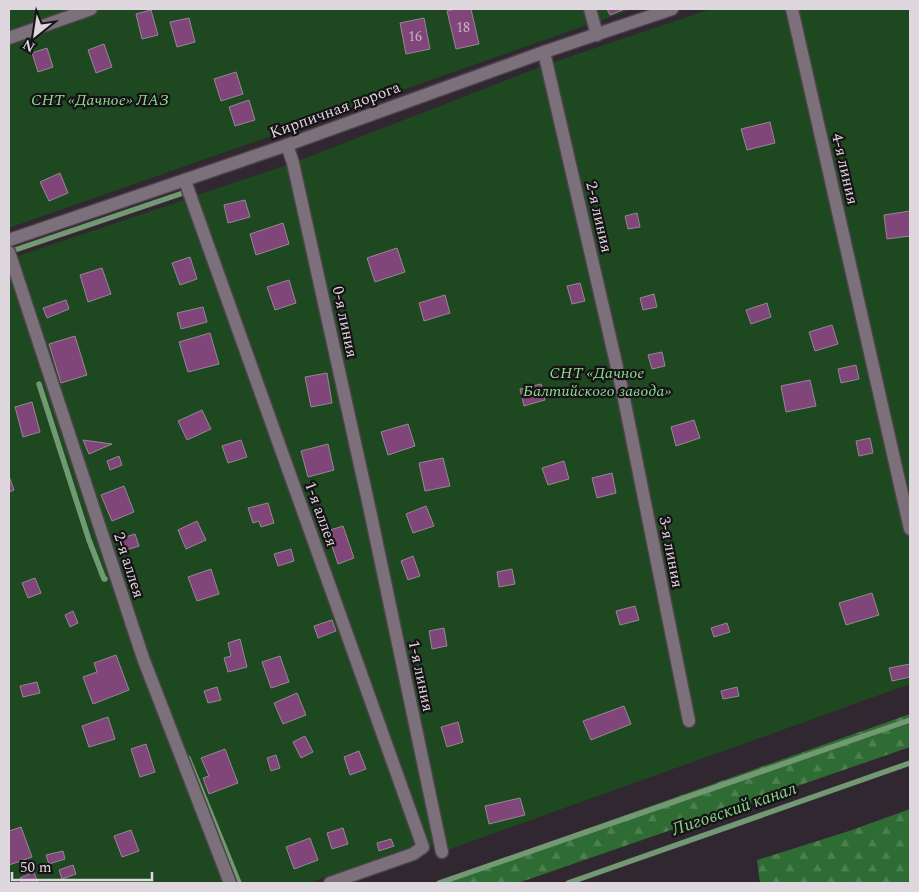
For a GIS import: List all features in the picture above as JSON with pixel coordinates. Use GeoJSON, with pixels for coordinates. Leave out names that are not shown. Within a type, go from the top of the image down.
{"type":"FeatureCollection","features":[{"type":"Feature","properties":{"kind":"street"},"geometry":{"type":"LineString","coordinates":[[9,38],[91,9]]}},
{"type":"Feature","properties":{"kind":"street"},"geometry":{"type":"LineString","coordinates":[[590,9],[597,35]]}},
{"type":"Feature","properties":{"kind":"street","name":"Кирпичная дорога"},"geometry":{"type":"LineString","coordinates":[[9,240],[185,181],[544,52],[672,9]]}},
{"type":"Feature","properties":{"kind":"street","name":"4-я линия"},"geometry":{"type":"LineString","coordinates":[[792,9],[910,528]]}},
{"type":"Feature","properties":{"kind":"street","name":"2-я линия"},"geometry":{"type":"LineString","coordinates":[[544,52],[622,389]]}},
{"type":"Feature","properties":{"kind":"street","name":"0-я линия"},"geometry":{"type":"LineString","coordinates":[[287,145],[293,163],[369,506]]}},
{"type":"Feature","properties":{"kind":"street","name":"1-я аллея"},"geometry":{"type":"LineString","coordinates":[[185,181],[423,847],[413,854],[330,883]]}},
{"type":"Feature","properties":{"kind":"street","name":"2-я аллея"},"geometry":{"type":"LineString","coordinates":[[9,252],[143,658],[230,883]]}},
{"type":"Feature","properties":{"kind":"street","name":"3-я линия"},"geometry":{"type":"LineString","coordinates":[[622,389],[689,721]]}},
{"type":"Feature","properties":{"kind":"street","name":"1-я линия"},"geometry":{"type":"LineString","coordinates":[[369,506],[442,852]]}},
{"type":"Feature","properties":{"kind":"green space","name":"СНТ «Дачное» ЛАЗ"},"geometry":{"type":"Polygon","coordinates":[[[9,9],[633,9],[9,228],[9,9]]]}},
{"type":"Feature","properties":{"kind":"green space","name":"СНТ «Дачное Балтийского завода»"},"geometry":{"type":"Polygon","coordinates":[[[711,9],[910,9],[910,684],[442,852],[429,844],[197,195],[293,163],[548,64],[711,9]]]}},
{"type":"Feature","properties":{"kind":"green space"},"geometry":{"type":"Polygon","coordinates":[[[184,200],[416,845],[309,883],[9,883],[9,259],[184,200]]]}},
{"type":"Feature","properties":{"kind":"green space"},"geometry":{"type":"Polygon","coordinates":[[[910,714],[910,747],[518,883],[434,883],[910,714]]]}},
{"type":"Feature","properties":{"kind":"green space"},"geometry":{"type":"Polygon","coordinates":[[[910,809],[910,883],[760,883],[757,860],[849,831],[910,809]]]}},
{"type":"Feature","properties":{"kind":"building"},"geometry":{"type":"Polygon","coordinates":[[[471,9],[479,44],[456,49],[447,11],[471,9]]]}},
{"type":"Feature","properties":{"kind":"building"},"geometry":{"type":"Polygon","coordinates":[[[607,9],[625,9],[610,15],[607,9]]]}},
{"type":"Feature","properties":{"kind":"building"},"geometry":{"type":"Polygon","coordinates":[[[151,10],[158,35],[142,39],[136,14],[151,10]]]}},
{"type":"Feature","properties":{"kind":"building"},"geometry":{"type":"Polygon","coordinates":[[[189,18],[195,42],[177,47],[170,22],[189,18]]]}},
{"type":"Feature","properties":{"kind":"building"},"geometry":{"type":"Polygon","coordinates":[[[424,18],[430,49],[406,54],[400,23],[424,18]]]}},
{"type":"Feature","properties":{"kind":"building"},"geometry":{"type":"Polygon","coordinates":[[[104,44],[112,67],[96,73],[88,50],[104,44]]]}},
{"type":"Feature","properties":{"kind":"building"},"geometry":{"type":"Polygon","coordinates":[[[47,48],[53,67],[38,72],[32,53],[47,48]]]}},
{"type":"Feature","properties":{"kind":"building"},"geometry":{"type":"Polygon","coordinates":[[[236,72],[243,94],[221,101],[214,79],[236,72]]]}},
{"type":"Feature","properties":{"kind":"building"},"geometry":{"type":"Polygon","coordinates":[[[249,100],[255,120],[235,126],[229,107],[249,100]]]}},
{"type":"Feature","properties":{"kind":"building"},"geometry":{"type":"Polygon","coordinates":[[[770,122],[775,143],[747,150],[741,129],[770,122]]]}},
{"type":"Feature","properties":{"kind":"building"},"geometry":{"type":"Polygon","coordinates":[[[60,173],[68,193],[49,201],[40,182],[60,173]]]}},
{"type":"Feature","properties":{"kind":"building"},"geometry":{"type":"Polygon","coordinates":[[[245,200],[250,217],[228,223],[224,205],[245,200]]]}},
{"type":"Feature","properties":{"kind":"building"},"geometry":{"type":"Polygon","coordinates":[[[910,211],[910,236],[887,239],[884,215],[910,211]]]}},
{"type":"Feature","properties":{"kind":"building"},"geometry":{"type":"Polygon","coordinates":[[[637,213],[640,227],[628,229],[625,216],[637,213]]]}},
{"type":"Feature","properties":{"kind":"building"},"geometry":{"type":"Polygon","coordinates":[[[283,223],[289,244],[256,255],[250,234],[283,223]]]}},
{"type":"Feature","properties":{"kind":"building"},"geometry":{"type":"Polygon","coordinates":[[[397,248],[405,272],[375,282],[367,258],[397,248]]]}},
{"type":"Feature","properties":{"kind":"building"},"geometry":{"type":"Polygon","coordinates":[[[190,257],[197,279],[180,285],[172,263],[190,257]]]}},
{"type":"Feature","properties":{"kind":"building"},"geometry":{"type":"Polygon","coordinates":[[[102,268],[111,294],[88,302],[80,275],[102,268]]]}},
{"type":"Feature","properties":{"kind":"building"},"geometry":{"type":"Polygon","coordinates":[[[289,280],[296,303],[275,310],[267,287],[289,280]]]}},
{"type":"Feature","properties":{"kind":"building"},"geometry":{"type":"Polygon","coordinates":[[[580,283],[585,301],[572,304],[567,286],[580,283]]]}},
{"type":"Feature","properties":{"kind":"building"},"geometry":{"type":"Polygon","coordinates":[[[654,294],[657,307],[643,310],[640,298],[654,294]]]}},
{"type":"Feature","properties":{"kind":"building"},"geometry":{"type":"Polygon","coordinates":[[[445,295],[450,313],[424,321],[419,303],[445,295]]]}},
{"type":"Feature","properties":{"kind":"building"},"geometry":{"type":"Polygon","coordinates":[[[66,300],[69,309],[47,318],[43,308],[66,300]]]}},
{"type":"Feature","properties":{"kind":"building"},"geometry":{"type":"Polygon","coordinates":[[[767,303],[771,317],[751,324],[746,310],[767,303]]]}},
{"type":"Feature","properties":{"kind":"building"},"geometry":{"type":"Polygon","coordinates":[[[203,307],[207,322],[181,329],[177,313],[203,307]]]}},
{"type":"Feature","properties":{"kind":"building"},"geometry":{"type":"Polygon","coordinates":[[[832,325],[838,344],[815,351],[809,332],[832,325]]]}},
{"type":"Feature","properties":{"kind":"building"},"geometry":{"type":"Polygon","coordinates":[[[210,333],[219,364],[188,372],[179,342],[210,333]]]}},
{"type":"Feature","properties":{"kind":"building"},"geometry":{"type":"Polygon","coordinates":[[[75,336],[87,375],[61,383],[49,344],[75,336]]]}},
{"type":"Feature","properties":{"kind":"building"},"geometry":{"type":"Polygon","coordinates":[[[662,352],[665,366],[652,369],[648,355],[662,352]]]}},
{"type":"Feature","properties":{"kind":"building"},"geometry":{"type":"Polygon","coordinates":[[[856,365],[859,379],[841,383],[838,369],[856,365]]]}},
{"type":"Feature","properties":{"kind":"building"},"geometry":{"type":"Polygon","coordinates":[[[327,373],[332,403],[311,407],[305,377],[327,373]]]}},
{"type":"Feature","properties":{"kind":"building"},"geometry":{"type":"Polygon","coordinates":[[[810,380],[816,406],[786,412],[781,386],[810,380]]]}},
{"type":"Feature","properties":{"kind":"building"},"geometry":{"type":"Polygon","coordinates":[[[541,384],[545,400],[524,406],[520,389],[541,384]]]}},
{"type":"Feature","properties":{"kind":"building"},"geometry":{"type":"Polygon","coordinates":[[[32,402],[40,432],[23,437],[15,407],[32,402]]]}},
{"type":"Feature","properties":{"kind":"building"},"geometry":{"type":"Polygon","coordinates":[[[202,410],[211,429],[187,440],[178,421],[202,410]]]}},
{"type":"Feature","properties":{"kind":"building"},"geometry":{"type":"Polygon","coordinates":[[[694,420],[700,438],[676,446],[671,427],[694,420]]]}},
{"type":"Feature","properties":{"kind":"building"},"geometry":{"type":"Polygon","coordinates":[[[408,424],[415,446],[388,455],[381,432],[408,424]]]}},
{"type":"Feature","properties":{"kind":"building"},"geometry":{"type":"Polygon","coordinates":[[[870,438],[873,453],[859,456],[856,441],[870,438]]]}},
{"type":"Feature","properties":{"kind":"building"},"geometry":{"type":"Polygon","coordinates":[[[83,440],[112,444],[89,454],[83,440]]]}},
{"type":"Feature","properties":{"kind":"building"},"geometry":{"type":"Polygon","coordinates":[[[241,440],[247,457],[228,463],[222,446],[241,440]]]}},
{"type":"Feature","properties":{"kind":"building"},"geometry":{"type":"Polygon","coordinates":[[[328,444],[334,470],[308,477],[301,451],[328,444]]]}},
{"type":"Feature","properties":{"kind":"building"},"geometry":{"type":"Polygon","coordinates":[[[119,456],[122,465],[110,470],[107,461],[119,456]]]}},
{"type":"Feature","properties":{"kind":"building"},"geometry":{"type":"Polygon","coordinates":[[[443,458],[450,486],[425,491],[419,463],[443,458]]]}},
{"type":"Feature","properties":{"kind":"building"},"geometry":{"type":"Polygon","coordinates":[[[564,461],[569,479],[548,485],[542,468],[564,461]]]}},
{"type":"Feature","properties":{"kind":"building"},"geometry":{"type":"Polygon","coordinates":[[[612,473],[616,493],[597,498],[592,478],[612,473]]]}},
{"type":"Feature","properties":{"kind":"building"},"geometry":{"type":"Polygon","coordinates":[[[9,476],[14,490],[9,492],[9,476]]]}},
{"type":"Feature","properties":{"kind":"building"},"geometry":{"type":"Polygon","coordinates":[[[124,486],[134,512],[112,521],[101,495],[124,486]]]}},
{"type":"Feature","properties":{"kind":"building"},"geometry":{"type":"Polygon","coordinates":[[[268,503],[274,523],[261,527],[259,521],[253,523],[248,508],[268,503]]]}},
{"type":"Feature","properties":{"kind":"building"},"geometry":{"type":"Polygon","coordinates":[[[426,506],[434,526],[413,533],[406,514],[426,506]]]}},
{"type":"Feature","properties":{"kind":"building"},"geometry":{"type":"Polygon","coordinates":[[[197,521],[206,540],[186,549],[178,530],[197,521]]]}},
{"type":"Feature","properties":{"kind":"building"},"geometry":{"type":"Polygon","coordinates":[[[343,526],[354,558],[338,564],[327,531],[343,526]]]}},
{"type":"Feature","properties":{"kind":"building"},"geometry":{"type":"Polygon","coordinates":[[[135,534],[139,546],[123,551],[119,539],[135,534]]]}},
{"type":"Feature","properties":{"kind":"building"},"geometry":{"type":"Polygon","coordinates":[[[291,549],[294,561],[278,566],[274,554],[291,549]]]}},
{"type":"Feature","properties":{"kind":"building"},"geometry":{"type":"Polygon","coordinates":[[[413,556],[420,576],[408,580],[401,561],[413,556]]]}},
{"type":"Feature","properties":{"kind":"building"},"geometry":{"type":"Polygon","coordinates":[[[211,569],[219,594],[197,601],[188,577],[211,569]]]}},
{"type":"Feature","properties":{"kind":"building"},"geometry":{"type":"Polygon","coordinates":[[[512,569],[515,584],[499,587],[497,572],[512,569]]]}},
{"type":"Feature","properties":{"kind":"building"},"geometry":{"type":"Polygon","coordinates":[[[35,578],[41,593],[28,598],[22,583],[35,578]]]}},
{"type":"Feature","properties":{"kind":"building"},"geometry":{"type":"Polygon","coordinates":[[[872,593],[879,615],[846,625],[839,603],[872,593]]]}},
{"type":"Feature","properties":{"kind":"building"},"geometry":{"type":"Polygon","coordinates":[[[635,606],[639,620],[620,625],[616,611],[635,606]]]}},
{"type":"Feature","properties":{"kind":"building"},"geometry":{"type":"Polygon","coordinates":[[[73,611],[78,623],[70,627],[65,615],[73,611]]]}},
{"type":"Feature","properties":{"kind":"building"},"geometry":{"type":"Polygon","coordinates":[[[332,620],[336,631],[318,638],[314,626],[332,620]]]}},
{"type":"Feature","properties":{"kind":"building"},"geometry":{"type":"Polygon","coordinates":[[[727,623],[730,632],[714,637],[711,628],[727,623]]]}},
{"type":"Feature","properties":{"kind":"building"},"geometry":{"type":"Polygon","coordinates":[[[444,628],[447,646],[432,649],[429,631],[444,628]]]}},
{"type":"Feature","properties":{"kind":"building"},"geometry":{"type":"Polygon","coordinates":[[[240,639],[247,667],[228,672],[224,658],[231,656],[228,643],[240,639]]]}},
{"type":"Feature","properties":{"kind":"building"},"geometry":{"type":"Polygon","coordinates":[[[116,655],[129,690],[93,704],[83,677],[97,672],[94,663],[116,655]]]}},
{"type":"Feature","properties":{"kind":"building"},"geometry":{"type":"Polygon","coordinates":[[[280,656],[289,682],[271,688],[262,662],[280,656]]]}},
{"type":"Feature","properties":{"kind":"building"},"geometry":{"type":"Polygon","coordinates":[[[910,664],[910,677],[892,681],[889,668],[910,664]]]}},
{"type":"Feature","properties":{"kind":"building"},"geometry":{"type":"Polygon","coordinates":[[[37,682],[40,693],[23,697],[20,686],[37,682]]]}},
{"type":"Feature","properties":{"kind":"building"},"geometry":{"type":"Polygon","coordinates":[[[217,687],[221,700],[208,703],[204,691],[217,687]]]}},
{"type":"Feature","properties":{"kind":"building"},"geometry":{"type":"Polygon","coordinates":[[[737,687],[739,696],[723,699],[721,691],[737,687]]]}},
{"type":"Feature","properties":{"kind":"building"},"geometry":{"type":"Polygon","coordinates":[[[297,693],[306,715],[283,724],[274,703],[297,693]]]}},
{"type":"Feature","properties":{"kind":"building"},"geometry":{"type":"Polygon","coordinates":[[[624,706],[631,724],[591,740],[583,721],[624,706]]]}},
{"type":"Feature","properties":{"kind":"building"},"geometry":{"type":"Polygon","coordinates":[[[108,717],[115,739],[89,747],[82,726],[108,717]]]}},
{"type":"Feature","properties":{"kind":"building"},"geometry":{"type":"Polygon","coordinates":[[[458,722],[463,742],[447,747],[441,727],[458,722]]]}},
{"type":"Feature","properties":{"kind":"building"},"geometry":{"type":"Polygon","coordinates":[[[305,736],[313,752],[301,758],[293,742],[305,736]]]}},
{"type":"Feature","properties":{"kind":"building"},"geometry":{"type":"Polygon","coordinates":[[[146,744],[155,772],[140,777],[131,749],[146,744]]]}},
{"type":"Feature","properties":{"kind":"building"},"geometry":{"type":"Polygon","coordinates":[[[225,749],[238,783],[209,794],[203,778],[209,776],[201,758],[225,749]]]}},
{"type":"Feature","properties":{"kind":"building"},"geometry":{"type":"Polygon","coordinates":[[[359,751],[366,769],[350,775],[344,757],[359,751]]]}},
{"type":"Feature","properties":{"kind":"building"},"geometry":{"type":"Polygon","coordinates":[[[276,755],[280,768],[271,771],[267,758],[276,755]]]}},
{"type":"Feature","properties":{"kind":"building"},"geometry":{"type":"Polygon","coordinates":[[[520,798],[525,815],[489,824],[485,806],[520,798]]]}},
{"type":"Feature","properties":{"kind":"building"},"geometry":{"type":"Polygon","coordinates":[[[21,827],[32,857],[9,865],[9,831],[21,827]]]}},
{"type":"Feature","properties":{"kind":"building"},"geometry":{"type":"Polygon","coordinates":[[[343,828],[348,844],[332,849],[327,833],[343,828]]]}},
{"type":"Feature","properties":{"kind":"building"},"geometry":{"type":"Polygon","coordinates":[[[131,830],[139,851],[122,857],[114,836],[131,830]]]}},
{"type":"Feature","properties":{"kind":"building"},"geometry":{"type":"Polygon","coordinates":[[[310,838],[318,860],[294,869],[286,847],[310,838]]]}},
{"type":"Feature","properties":{"kind":"building"},"geometry":{"type":"Polygon","coordinates":[[[391,839],[394,846],[379,851],[377,843],[391,839]]]}},
{"type":"Feature","properties":{"kind":"building"},"geometry":{"type":"Polygon","coordinates":[[[63,851],[65,859],[49,864],[46,855],[63,851]]]}},
{"type":"Feature","properties":{"kind":"building"},"geometry":{"type":"Polygon","coordinates":[[[73,865],[76,874],[62,879],[59,870],[73,865]]]}},
{"type":"Feature","properties":{"kind":"building"},"geometry":{"type":"Polygon","coordinates":[[[34,872],[38,883],[22,883],[20,878],[34,872]]]}},
{"type":"Feature","properties":{"kind":"waterway"},"geometry":{"type":"LineString","coordinates":[[12,251],[183,193]]}},
{"type":"Feature","properties":{"kind":"waterway"},"geometry":{"type":"LineString","coordinates":[[39,384],[89,540],[105,579]]}},
{"type":"Feature","properties":{"kind":"waterway"},"geometry":{"type":"LineString","coordinates":[[439,883],[910,720]]}},
{"type":"Feature","properties":{"kind":"waterway"},"geometry":{"type":"LineString","coordinates":[[188,758],[239,883]]}},
{"type":"Feature","properties":{"kind":"waterway","name":"Лиговский канал"},"geometry":{"type":"LineString","coordinates":[[568,883],[910,763]]}}]}
